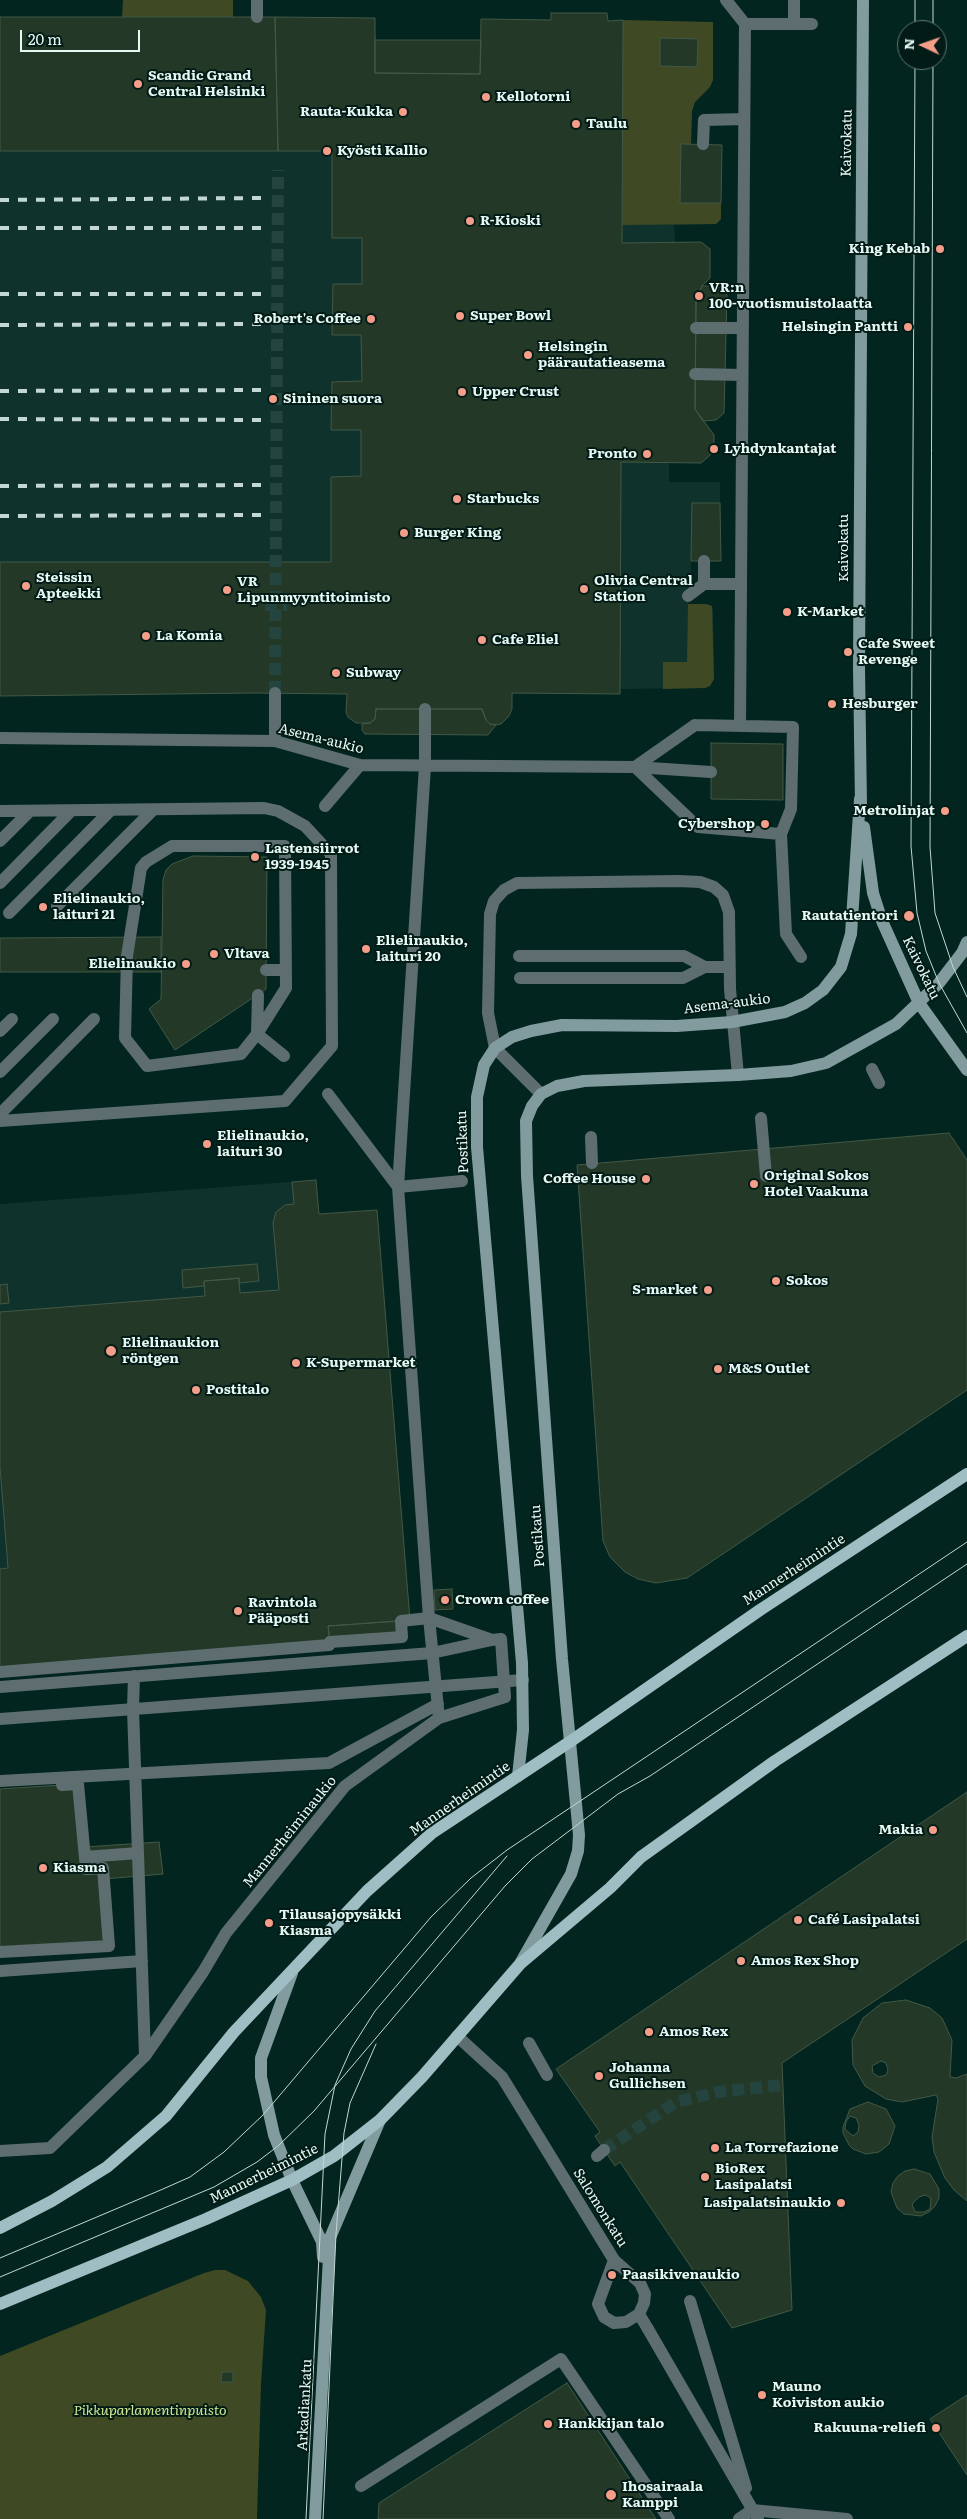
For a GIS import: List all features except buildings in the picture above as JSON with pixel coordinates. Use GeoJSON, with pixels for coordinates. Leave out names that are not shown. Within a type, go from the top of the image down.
{"type":"FeatureCollection","features":[{"type":"Feature","properties":{"kind":"main road","name":"Kaivokatu"},"geometry":{"type":"LineString","coordinates":[[862,0],[860,799],[872,893],[882,921],[919,1003],[967,1070]]}},
{"type":"Feature","properties":{"kind":"main road","name":"Asema-aukio"},"geometry":{"type":"LineString","coordinates":[[494,1048],[512,1037],[562,1025],[677,1026],[732,1022],[785,1012],[805,1003],[823,990],[841,967],[851,934],[860,799]]}},
{"type":"Feature","properties":{"kind":"main road"},"geometry":{"type":"LineString","coordinates":[[541,1094],[557,1086],[584,1081],[738,1076],[791,1071],[826,1063],[896,1024],[953,967],[967,942]]}},
{"type":"Feature","properties":{"kind":"main road","name":"Postikatu"},"geometry":{"type":"LineString","coordinates":[[494,1048],[479,1079],[476,1138],[517,1587],[524,1730],[518,1776]]}},
{"type":"Feature","properties":{"kind":"main road","name":"Postikatu"},"geometry":{"type":"LineString","coordinates":[[520,1964],[571,1874],[578,1851],[577,1804],[561,1642],[526,1176],[526,1122],[532,1106],[541,1094]]}},
{"type":"Feature","properties":{"kind":"main road","name":"Mannerheimintie"},"geometry":{"type":"LineString","coordinates":[[0,2228],[52,2201],[107,2167],[166,2116],[234,2032],[292,1973],[367,1891],[432,1833],[571,1741],[760,1610],[967,1474]]}},
{"type":"Feature","properties":{"kind":"main road","name":"Mannerheimintie"},"geometry":{"type":"LineString","coordinates":[[0,2304],[206,2219],[292,2180],[334,2156],[380,2120],[422,2077],[520,1964],[610,1888],[641,1857],[775,1761],[967,1636]]}},
{"type":"Feature","properties":{"kind":"main road","name":"Arkadiankatu"},"geometry":{"type":"LineString","coordinates":[[292,1973],[261,2058],[261,2077],[274,2135],[292,2180],[322,2242],[326,2292]]}},
{"type":"Feature","properties":{"kind":"main road","name":"Arkadiankatu"},"geometry":{"type":"LineString","coordinates":[[315,2519],[330,2238],[380,2120]]}},
{"type":"Feature","properties":{"kind":"street"},"geometry":{"type":"LineString","coordinates":[[257,17],[258,0]]}},
{"type":"Feature","properties":{"kind":"street"},"geometry":{"type":"LineString","coordinates":[[726,0],[746,24],[740,726]]}},
{"type":"Feature","properties":{"kind":"street"},"geometry":{"type":"LineString","coordinates":[[794,0],[794,24]]}},
{"type":"Feature","properties":{"kind":"street"},"geometry":{"type":"LineString","coordinates":[[746,24],[812,24]]}},
{"type":"Feature","properties":{"kind":"street"},"geometry":{"type":"LineString","coordinates":[[703,144],[704,120],[744,119]]}},
{"type":"Feature","properties":{"kind":"street"},"geometry":{"type":"LineString","coordinates":[[696,328],[743,328]]}},
{"type":"Feature","properties":{"kind":"street"},"geometry":{"type":"LineString","coordinates":[[695,374],[742,375]]}},
{"type":"Feature","properties":{"kind":"street"},"geometry":{"type":"LineString","coordinates":[[704,561],[704,584]]}},
{"type":"Feature","properties":{"kind":"street"},"geometry":{"type":"LineString","coordinates":[[688,596],[704,584],[742,584]]}},
{"type":"Feature","properties":{"kind":"street"},"geometry":{"type":"LineString","coordinates":[[275,693],[276,741]]}},
{"type":"Feature","properties":{"kind":"street"},"geometry":{"type":"LineString","coordinates":[[425,709],[425,766],[398,1188],[429,1618],[440,1718]]}},
{"type":"Feature","properties":{"kind":"street"},"geometry":{"type":"LineString","coordinates":[[781,834],[698,827],[635,767],[695,725],[797,727],[791,809],[781,834],[786,934],[800,957]]}},
{"type":"Feature","properties":{"kind":"street","name":"Asema-aukio"},"geometry":{"type":"LineString","coordinates":[[0,738],[276,741],[360,766],[635,767],[711,772]]}},
{"type":"Feature","properties":{"kind":"street"},"geometry":{"type":"LineString","coordinates":[[325,806],[360,766]]}},
{"type":"Feature","properties":{"kind":"street"},"geometry":{"type":"LineString","coordinates":[[0,811],[152,811],[264,808],[278,811],[305,826],[332,854],[332,1046],[285,1101],[0,1121]]}},
{"type":"Feature","properties":{"kind":"street"},"geometry":{"type":"LineString","coordinates":[[0,842],[30,811]]}},
{"type":"Feature","properties":{"kind":"street"},"geometry":{"type":"LineString","coordinates":[[0,883],[70,811]]}},
{"type":"Feature","properties":{"kind":"street"},"geometry":{"type":"LineString","coordinates":[[9,913],[110,811]]}},
{"type":"Feature","properties":{"kind":"street"},"geometry":{"type":"LineString","coordinates":[[57,906],[152,811]]}},
{"type":"Feature","properties":{"kind":"street"},"geometry":{"type":"LineString","coordinates":[[172,846],[219,851],[285,846],[285,970],[286,988],[257,1034],[241,1054],[147,1066],[125,1038],[127,956],[142,868],[146,862],[172,846]]}},
{"type":"Feature","properties":{"kind":"street"},"geometry":{"type":"LineString","coordinates":[[541,1094],[494,1048],[488,1004],[490,914],[494,901],[504,890],[517,883],[679,881],[700,882],[714,887],[723,895],[729,912],[732,1022],[738,1076]]}},
{"type":"Feature","properties":{"kind":"street"},"geometry":{"type":"LineString","coordinates":[[519,956],[684,956],[705,967]]}},
{"type":"Feature","properties":{"kind":"street"},"geometry":{"type":"LineString","coordinates":[[520,978],[683,978],[705,967],[729,967]]}},
{"type":"Feature","properties":{"kind":"street"},"geometry":{"type":"LineString","coordinates":[[266,970],[285,970]]}},
{"type":"Feature","properties":{"kind":"street"},"geometry":{"type":"LineString","coordinates":[[257,1034],[258,995]]}},
{"type":"Feature","properties":{"kind":"street"},"geometry":{"type":"LineString","coordinates":[[0,1031],[12,1018]]}},
{"type":"Feature","properties":{"kind":"street"},"geometry":{"type":"LineString","coordinates":[[0,1072],[53,1019]]}},
{"type":"Feature","properties":{"kind":"street"},"geometry":{"type":"LineString","coordinates":[[0,1114],[94,1020]]}},
{"type":"Feature","properties":{"kind":"street"},"geometry":{"type":"LineString","coordinates":[[257,1034],[284,1056]]}},
{"type":"Feature","properties":{"kind":"street"},"geometry":{"type":"LineString","coordinates":[[872,1069],[879,1083]]}},
{"type":"Feature","properties":{"kind":"street"},"geometry":{"type":"LineString","coordinates":[[328,1094],[398,1188]]}},
{"type":"Feature","properties":{"kind":"street"},"geometry":{"type":"LineString","coordinates":[[761,1118],[766,1176]]}},
{"type":"Feature","properties":{"kind":"street"},"geometry":{"type":"LineString","coordinates":[[588,1137],[590,1161]]}},
{"type":"Feature","properties":{"kind":"street"},"geometry":{"type":"LineString","coordinates":[[398,1188],[462,1180]]}},
{"type":"Feature","properties":{"kind":"street"},"geometry":{"type":"LineString","coordinates":[[0,1672],[329,1645],[330,1642],[402,1636],[401,1621],[429,1618],[497,1639]]}},
{"type":"Feature","properties":{"kind":"street"},"geometry":{"type":"LineString","coordinates":[[366,1639],[367,1658]]}},
{"type":"Feature","properties":{"kind":"street"},"geometry":{"type":"LineString","coordinates":[[0,1687],[432,1653],[497,1639]]}},
{"type":"Feature","properties":{"kind":"street","name":"Mannerheiminaukio"},"geometry":{"type":"LineString","coordinates":[[0,2151],[50,2148],[145,2056],[203,1972],[226,1934],[345,1786],[440,1718],[504,1697],[500,1681],[497,1639]]}},
{"type":"Feature","properties":{"kind":"street"},"geometry":{"type":"LineString","coordinates":[[134,1676],[133,1709],[137,1773],[145,2056]]}},
{"type":"Feature","properties":{"kind":"street"},"geometry":{"type":"LineString","coordinates":[[0,1719],[523,1680]]}},
{"type":"Feature","properties":{"kind":"street"},"geometry":{"type":"LineString","coordinates":[[0,1780],[329,1763],[438,1704]]}},
{"type":"Feature","properties":{"kind":"street"},"geometry":{"type":"LineString","coordinates":[[0,1789],[78,1784],[86,1869],[103,1868],[109,1946],[0,1952]]}},
{"type":"Feature","properties":{"kind":"street"},"geometry":{"type":"LineString","coordinates":[[85,1857],[138,1853]]}},
{"type":"Feature","properties":{"kind":"street"},"geometry":{"type":"LineString","coordinates":[[0,1971],[142,1961]]}},
{"type":"Feature","properties":{"kind":"street","name":"Salomonkatu"},"geometry":{"type":"LineString","coordinates":[[457,2036],[502,2077],[614,2260],[640,2282],[644,2294],[644,2303],[640,2314]]}},
{"type":"Feature","properties":{"kind":"street"},"geometry":{"type":"LineString","coordinates":[[529,2043],[547,2075]]}},
{"type":"Feature","properties":{"kind":"street"},"geometry":{"type":"LineString","coordinates":[[614,2260],[598,2304],[604,2318],[614,2323],[626,2322],[640,2314],[755,2514]]}},
{"type":"Feature","properties":{"kind":"street"},"geometry":{"type":"LineString","coordinates":[[690,2301],[755,2514]]}},
{"type":"Feature","properties":{"kind":"street"},"geometry":{"type":"LineString","coordinates":[[361,2486],[561,2359],[669,2519]]}},
{"type":"Feature","properties":{"kind":"street"},"geometry":{"type":"LineString","coordinates":[[739,2519],[755,2514],[847,2519]]}},
{"type":"Feature","properties":{"kind":"shaded area"},"geometry":{"type":"Polygon","coordinates":[[[551,13],[607,13],[608,21],[713,22],[713,80],[710,87],[695,102],[692,111],[691,144],[722,145],[721,219],[716,224],[674,225],[675,242],[701,242],[710,249],[710,278],[702,286],[703,421],[714,435],[714,449],[701,463],[669,463],[669,482],[720,482],[721,561],[691,561],[691,590],[688,596],[688,604],[706,604],[712,606],[713,610],[714,679],[710,686],[705,688],[621,689],[620,694],[254,693],[0,696],[0,17],[375,18],[376,40],[480,40],[551,20],[551,13]]]}},
{"type":"Feature","properties":{"kind":"shaded area","name":"Postitalo"},"geometry":{"type":"Polygon","coordinates":[[[316,1180],[319,1214],[377,1210],[410,1620],[329,1626],[0,1672],[0,1204],[316,1180]]]}},
{"type":"Feature","properties":{"kind":"green space"},"geometry":{"type":"Polygon","coordinates":[[[123,0],[233,0],[233,17],[122,17],[123,0]]]}},
{"type":"Feature","properties":{"kind":"green space"},"geometry":{"type":"Polygon","coordinates":[[[623,20],[713,22],[713,80],[710,87],[695,102],[692,111],[691,144],[681,144],[681,203],[721,203],[721,219],[716,224],[622,225],[623,20]]]}},
{"type":"Feature","properties":{"kind":"green space"},"geometry":{"type":"Polygon","coordinates":[[[688,604],[712,606],[714,679],[710,686],[705,688],[663,689],[663,662],[687,662],[688,604]]]}},
{"type":"Feature","properties":{"kind":"green space","name":"Pikkuparlamentinpuisto"},"geometry":{"type":"Polygon","coordinates":[[[215,2270],[225,2270],[248,2281],[261,2297],[266,2310],[261,2384],[257,2519],[0,2519],[0,2356],[215,2270]]]}},
{"type":"Feature","properties":{"kind":"tunnel"},"geometry":{"type":"LineString","coordinates":[[275,693],[278,170]]}},
{"type":"Feature","properties":{"kind":"tunnel"},"geometry":{"type":"LineString","coordinates":[[265,605],[287,605]]}},
{"type":"Feature","properties":{"kind":"tunnel"},"geometry":{"type":"LineString","coordinates":[[604,2150],[676,2102],[718,2092],[782,2085]]}},
{"type":"Feature","properties":{"kind":"tram line"},"geometry":{"type":"LineString","coordinates":[[915,0],[915,20]]}},
{"type":"Feature","properties":{"kind":"tram line"},"geometry":{"type":"LineString","coordinates":[[933,0],[933,20]]}},
{"type":"Feature","properties":{"kind":"tram line"},"geometry":{"type":"LineString","coordinates":[[915,70],[911,846],[917,913],[926,951],[939,983],[967,1033]]}},
{"type":"Feature","properties":{"kind":"tram line"},"geometry":{"type":"LineString","coordinates":[[933,70],[930,847],[935,913],[953,967],[967,997]]}},
{"type":"Feature","properties":{"kind":"tram line"},"geometry":{"type":"LineString","coordinates":[[0,2258],[190,2177],[224,2152],[263,2115],[431,1917],[471,1878],[507,1850],[967,1542]]}},
{"type":"Feature","properties":{"kind":"tram line"},"geometry":{"type":"LineString","coordinates":[[0,2277],[214,2187],[257,2162],[278,2146],[314,2111],[505,1886],[532,1859],[618,1794],[650,1776],[967,1564]]}},
{"type":"Feature","properties":{"kind":"tram line"},"geometry":{"type":"LineString","coordinates":[[306,2519],[325,2134],[335,2085],[351,2049],[375,2011],[507,1856]]}},
{"type":"Feature","properties":{"kind":"tram line"},"geometry":{"type":"LineString","coordinates":[[323,2519],[336,2234],[344,2133],[350,2103],[376,2044]]}},
{"type":"Feature","properties":{"kind":"railway"},"geometry":{"type":"LineString","coordinates":[[0,200],[262,198]]}},
{"type":"Feature","properties":{"kind":"railway"},"geometry":{"type":"LineString","coordinates":[[0,228],[262,228]]}},
{"type":"Feature","properties":{"kind":"railway"},"geometry":{"type":"LineString","coordinates":[[0,294],[262,294]]}},
{"type":"Feature","properties":{"kind":"railway"},"geometry":{"type":"LineString","coordinates":[[0,325],[261,324]]}},
{"type":"Feature","properties":{"kind":"railway"},"geometry":{"type":"LineString","coordinates":[[0,391],[262,390]]}},
{"type":"Feature","properties":{"kind":"railway"},"geometry":{"type":"LineString","coordinates":[[0,419],[262,420]]}},
{"type":"Feature","properties":{"kind":"railway"},"geometry":{"type":"LineString","coordinates":[[0,486],[262,485]]}},
{"type":"Feature","properties":{"kind":"railway"},"geometry":{"type":"LineString","coordinates":[[0,516],[262,515]]}},
{"type":"Feature","properties":{"kind":"place","name":"Scandic Grand Central Helsinki"},"geometry":{"type":"Point","coordinates":[138,84]}},
{"type":"Feature","properties":{"kind":"place","name":"Kellotorni"},"geometry":{"type":"Point","coordinates":[486,97]}},
{"type":"Feature","properties":{"kind":"place","name":"Rauta-Kukka"},"geometry":{"type":"Point","coordinates":[403,112]}},
{"type":"Feature","properties":{"kind":"place","name":"Taulu"},"geometry":{"type":"Point","coordinates":[576,124]}},
{"type":"Feature","properties":{"kind":"place","name":"Kyösti Kallio"},"geometry":{"type":"Point","coordinates":[327,151]}},
{"type":"Feature","properties":{"kind":"place","name":"R-Kioski"},"geometry":{"type":"Point","coordinates":[470,221]}},
{"type":"Feature","properties":{"kind":"place","name":"King Kebab"},"geometry":{"type":"Point","coordinates":[940,249]}},
{"type":"Feature","properties":{"kind":"place","name":"VR:n 100-vuotismuistolaatta"},"geometry":{"type":"Point","coordinates":[699,296]}},
{"type":"Feature","properties":{"kind":"place","name":"Super Bowl"},"geometry":{"type":"Point","coordinates":[460,316]}},
{"type":"Feature","properties":{"kind":"place","name":"Robert's Coffee"},"geometry":{"type":"Point","coordinates":[371,319]}},
{"type":"Feature","properties":{"kind":"place","name":"Helsingin Pantti"},"geometry":{"type":"Point","coordinates":[908,327]}},
{"type":"Feature","properties":{"kind":"place","name":"Helsingin päärautatieasema"},"geometry":{"type":"Point","coordinates":[528,355]}},
{"type":"Feature","properties":{"kind":"place","name":"Upper Crust"},"geometry":{"type":"Point","coordinates":[462,392]}},
{"type":"Feature","properties":{"kind":"place","name":"Sininen suora"},"geometry":{"type":"Point","coordinates":[273,399]}},
{"type":"Feature","properties":{"kind":"place","name":"Lyhdynkantajat"},"geometry":{"type":"Point","coordinates":[714,449]}},
{"type":"Feature","properties":{"kind":"place","name":"Pronto"},"geometry":{"type":"Point","coordinates":[647,454]}},
{"type":"Feature","properties":{"kind":"place","name":"Starbucks"},"geometry":{"type":"Point","coordinates":[457,499]}},
{"type":"Feature","properties":{"kind":"place","name":"Burger King"},"geometry":{"type":"Point","coordinates":[404,533]}},
{"type":"Feature","properties":{"kind":"place","name":"Steissin Apteekki"},"geometry":{"type":"Point","coordinates":[26,586]}},
{"type":"Feature","properties":{"kind":"place","name":"Olivia Central Station"},"geometry":{"type":"Point","coordinates":[584,589]}},
{"type":"Feature","properties":{"kind":"place","name":"VR Lipunmyyntitoimisto"},"geometry":{"type":"Point","coordinates":[227,590]}},
{"type":"Feature","properties":{"kind":"place","name":"K-Market"},"geometry":{"type":"Point","coordinates":[787,612]}},
{"type":"Feature","properties":{"kind":"place","name":"La Komia"},"geometry":{"type":"Point","coordinates":[146,636]}},
{"type":"Feature","properties":{"kind":"place","name":"Cafe Eliel"},"geometry":{"type":"Point","coordinates":[482,640]}},
{"type":"Feature","properties":{"kind":"place","name":"Cafe Sweet Revenge"},"geometry":{"type":"Point","coordinates":[848,652]}},
{"type":"Feature","properties":{"kind":"place","name":"Subway"},"geometry":{"type":"Point","coordinates":[336,673]}},
{"type":"Feature","properties":{"kind":"place","name":"Hesburger"},"geometry":{"type":"Point","coordinates":[832,704]}},
{"type":"Feature","properties":{"kind":"place","name":"Metrolinjat"},"geometry":{"type":"Point","coordinates":[945,811]}},
{"type":"Feature","properties":{"kind":"place","name":"Cybershop"},"geometry":{"type":"Point","coordinates":[765,824]}},
{"type":"Feature","properties":{"kind":"place","name":"Lastensiirrot 1939-1945"},"geometry":{"type":"Point","coordinates":[255,857]}},
{"type":"Feature","properties":{"kind":"place","name":"Elielinaukio, laituri 21"},"geometry":{"type":"Point","coordinates":[43,907]}},
{"type":"Feature","properties":{"kind":"place","name":"Rautatientori"},"geometry":{"type":"Point","coordinates":[909,916]}},
{"type":"Feature","properties":{"kind":"place","name":"Elielinaukio, laituri 20"},"geometry":{"type":"Point","coordinates":[366,949]}},
{"type":"Feature","properties":{"kind":"place","name":"Vltava"},"geometry":{"type":"Point","coordinates":[214,954]}},
{"type":"Feature","properties":{"kind":"place","name":"Elielinaukio"},"geometry":{"type":"Point","coordinates":[186,964]}},
{"type":"Feature","properties":{"kind":"place","name":"Elielinaukio, laituri 30"},"geometry":{"type":"Point","coordinates":[207,1144]}},
{"type":"Feature","properties":{"kind":"place","name":"Coffee House"},"geometry":{"type":"Point","coordinates":[646,1179]}},
{"type":"Feature","properties":{"kind":"place","name":"Original Sokos Hotel Vaakuna"},"geometry":{"type":"Point","coordinates":[754,1184]}},
{"type":"Feature","properties":{"kind":"place","name":"Sokos"},"geometry":{"type":"Point","coordinates":[776,1281]}},
{"type":"Feature","properties":{"kind":"place","name":"S-market"},"geometry":{"type":"Point","coordinates":[708,1290]}},
{"type":"Feature","properties":{"kind":"place","name":"Elielinaukion röntgen"},"geometry":{"type":"Point","coordinates":[111,1351]}},
{"type":"Feature","properties":{"kind":"place","name":"K-Supermarket"},"geometry":{"type":"Point","coordinates":[296,1363]}},
{"type":"Feature","properties":{"kind":"place","name":"M&S Outlet"},"geometry":{"type":"Point","coordinates":[718,1369]}},
{"type":"Feature","properties":{"kind":"place","name":"Postitalo"},"geometry":{"type":"Point","coordinates":[196,1390]}},
{"type":"Feature","properties":{"kind":"place","name":"Crown coffee"},"geometry":{"type":"Point","coordinates":[445,1600]}},
{"type":"Feature","properties":{"kind":"place","name":"Ravintola Pääposti"},"geometry":{"type":"Point","coordinates":[238,1611]}},
{"type":"Feature","properties":{"kind":"place","name":"Makia"},"geometry":{"type":"Point","coordinates":[933,1830]}},
{"type":"Feature","properties":{"kind":"place","name":"Kiasma"},"geometry":{"type":"Point","coordinates":[43,1868]}},
{"type":"Feature","properties":{"kind":"place","name":"Café Lasipalatsi"},"geometry":{"type":"Point","coordinates":[798,1920]}},
{"type":"Feature","properties":{"kind":"place","name":"Tilausajopysäkki Kiasma"},"geometry":{"type":"Point","coordinates":[269,1923]}},
{"type":"Feature","properties":{"kind":"place","name":"Amos Rex Shop"},"geometry":{"type":"Point","coordinates":[741,1961]}},
{"type":"Feature","properties":{"kind":"place","name":"Amos Rex"},"geometry":{"type":"Point","coordinates":[649,2032]}},
{"type":"Feature","properties":{"kind":"place","name":"Johanna Gullichsen"},"geometry":{"type":"Point","coordinates":[599,2076]}},
{"type":"Feature","properties":{"kind":"place","name":"La Torrefazione"},"geometry":{"type":"Point","coordinates":[715,2148]}},
{"type":"Feature","properties":{"kind":"place","name":"BioRex Lasipalatsi"},"geometry":{"type":"Point","coordinates":[705,2177]}},
{"type":"Feature","properties":{"kind":"place","name":"Lasipalatsinaukio"},"geometry":{"type":"Point","coordinates":[841,2203]}},
{"type":"Feature","properties":{"kind":"place","name":"Paasikivenaukio"},"geometry":{"type":"Point","coordinates":[612,2275]}},
{"type":"Feature","properties":{"kind":"place","name":"Mauno Koiviston aukio"},"geometry":{"type":"Point","coordinates":[762,2395]}},
{"type":"Feature","properties":{"kind":"place","name":"Hankkijan talo"},"geometry":{"type":"Point","coordinates":[548,2424]}},
{"type":"Feature","properties":{"kind":"place","name":"Rakuuna-reliefi"},"geometry":{"type":"Point","coordinates":[936,2428]}},
{"type":"Feature","properties":{"kind":"place","name":"Ihosairaala Kamppi"},"geometry":{"type":"Point","coordinates":[611,2495]}}]}
